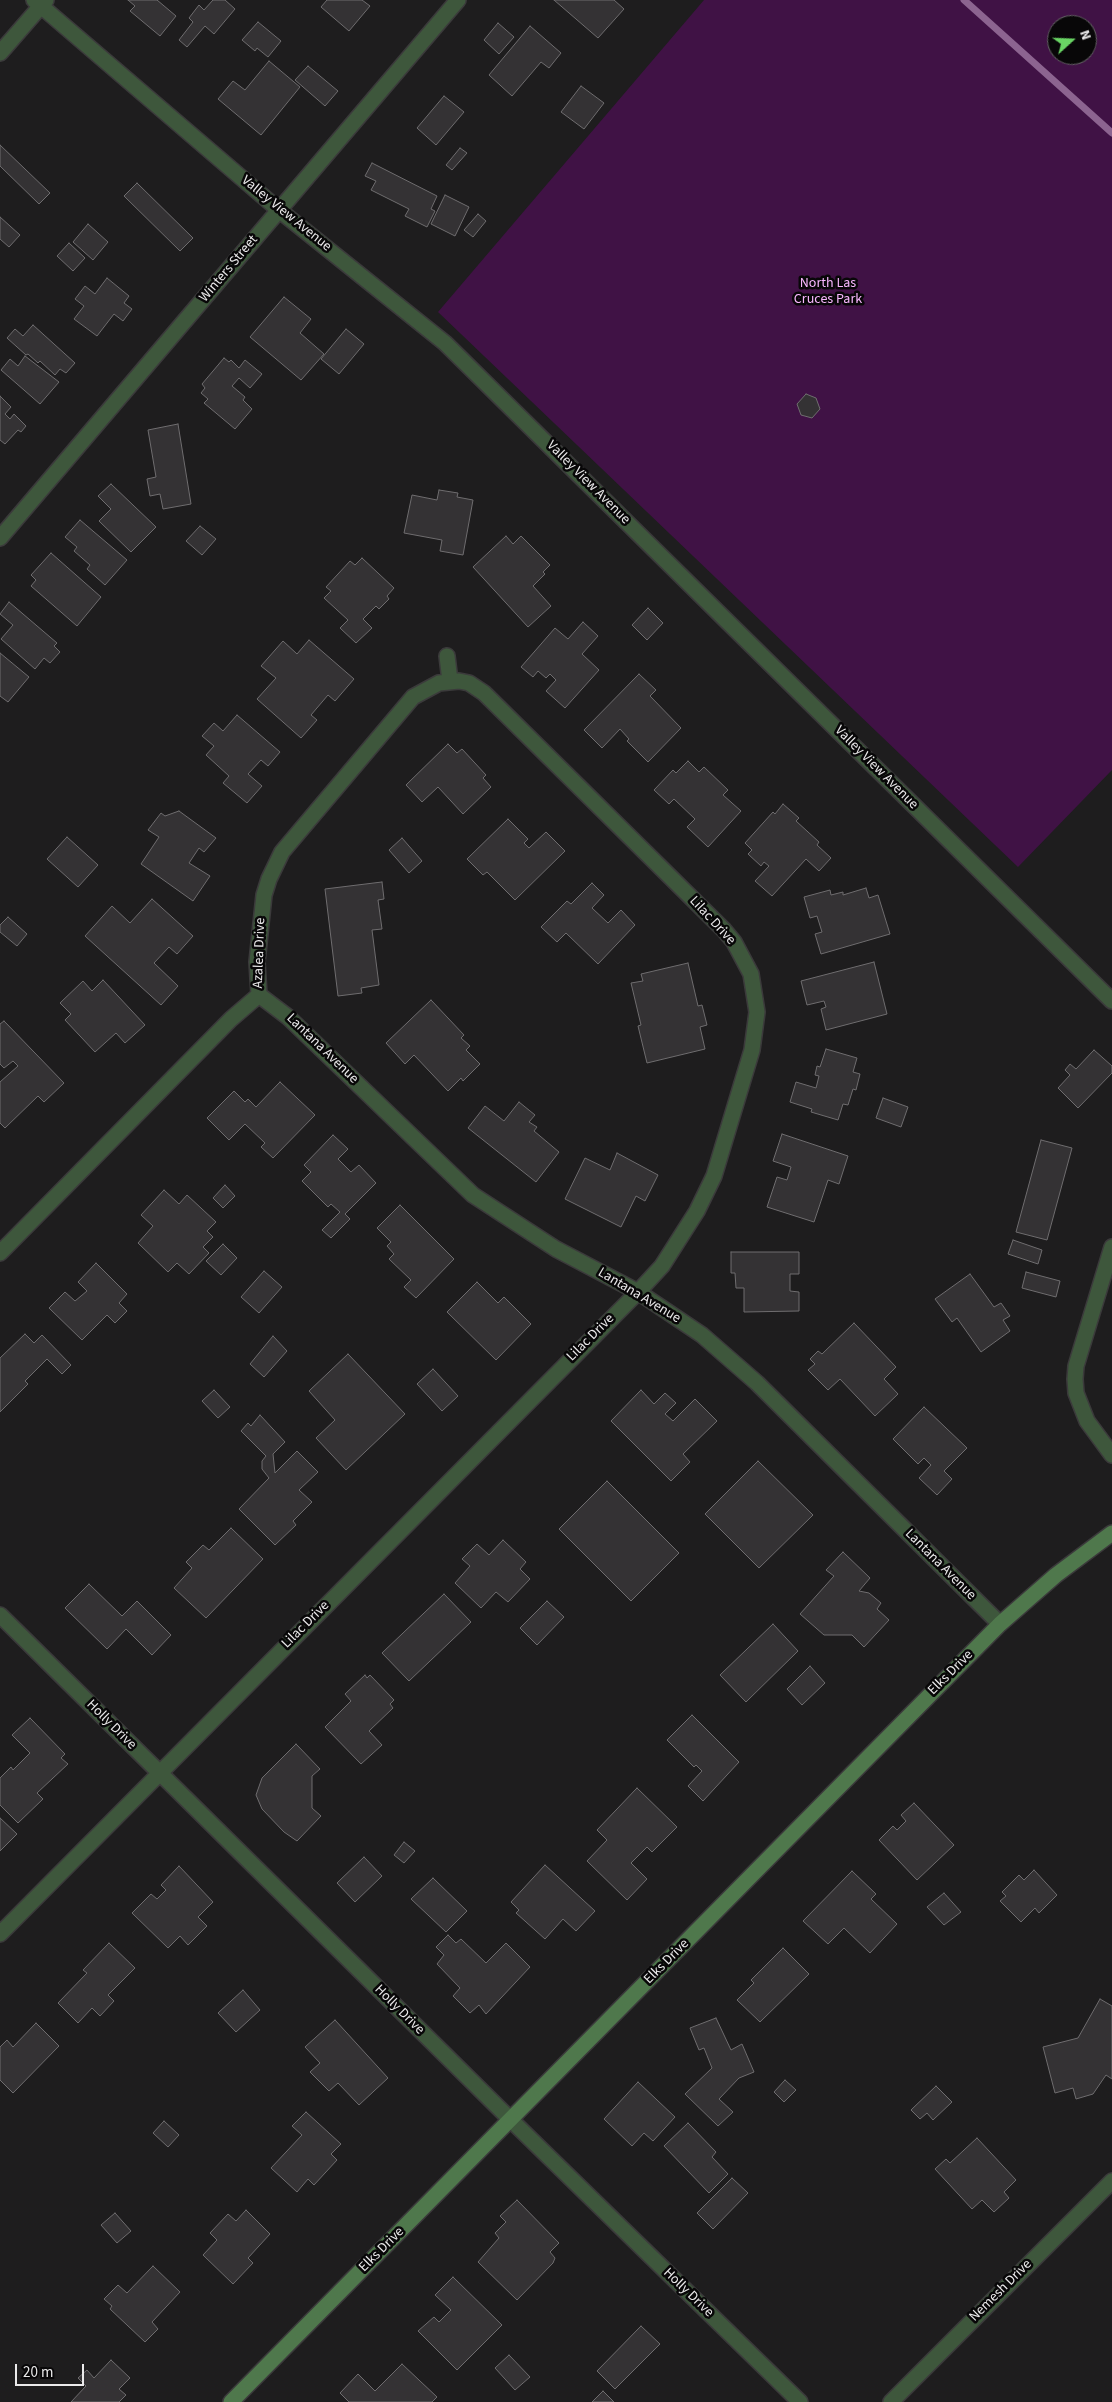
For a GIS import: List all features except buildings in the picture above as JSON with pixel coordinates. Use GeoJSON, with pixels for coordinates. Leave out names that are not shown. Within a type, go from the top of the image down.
{"type":"FeatureCollection","features":[{"type":"Feature","properties":{"kind":"main road","name":"Elks Drive"},"geometry":{"type":"LineString","coordinates":[[231,2402],[1000,1624],[1056,1576],[1112,1533]]}},
{"type":"Feature","properties":{"kind":"street","name":"Winters Street"},"geometry":{"type":"LineString","coordinates":[[0,538],[458,0]]}},
{"type":"Feature","properties":{"kind":"street","name":"Valley View Avenue"},"geometry":{"type":"LineString","coordinates":[[40,2],[279,210],[458,354],[1112,1000]]}},
{"type":"Feature","properties":{"kind":"street"},"geometry":{"type":"LineString","coordinates":[[0,53],[40,2]]}},
{"type":"Feature","properties":{"kind":"street"},"geometry":{"type":"LineString","coordinates":[[447,656],[450,681]]}},
{"type":"Feature","properties":{"kind":"street","name":"Azalea Drive"},"geometry":{"type":"LineString","coordinates":[[0,1253],[231,1019],[259,995],[258,962],[264,895],[268,879],[282,852],[413,697],[429,688],[450,681]]}},
{"type":"Feature","properties":{"kind":"street","name":"Lilac Drive"},"geometry":{"type":"LineString","coordinates":[[0,1934],[638,1292],[662,1266],[685,1232],[714,1176],[755,1032],[757,1012],[751,974],[734,942],[484,693],[469,683],[450,681]]}},
{"type":"Feature","properties":{"kind":"street","name":"Lantana Avenue"},"geometry":{"type":"LineString","coordinates":[[259,995],[288,1017],[473,1195],[556,1249],[638,1292],[702,1336],[757,1383],[1000,1624]]}},
{"type":"Feature","properties":{"kind":"street"},"geometry":{"type":"LineString","coordinates":[[1112,1246],[1076,1366],[1075,1379],[1076,1393],[1087,1422],[1112,1455]]}},
{"type":"Feature","properties":{"kind":"street","name":"Holly Drive"},"geometry":{"type":"LineString","coordinates":[[0,1615],[511,2120],[800,2402]]}},
{"type":"Feature","properties":{"kind":"street","name":"Nemesh Drive"},"geometry":{"type":"LineString","coordinates":[[891,2402],[1112,2181]]}},
{"type":"Feature","properties":{"kind":"green space","name":"North Las Cruces Park"},"geometry":{"type":"Polygon","coordinates":[[[704,0],[1112,0],[1112,770],[1018,867],[438,312],[704,0]]]}},
{"type":"Feature","properties":{"kind":"waterway"},"geometry":{"type":"LineString","coordinates":[[964,0],[1112,133]]}}]}
